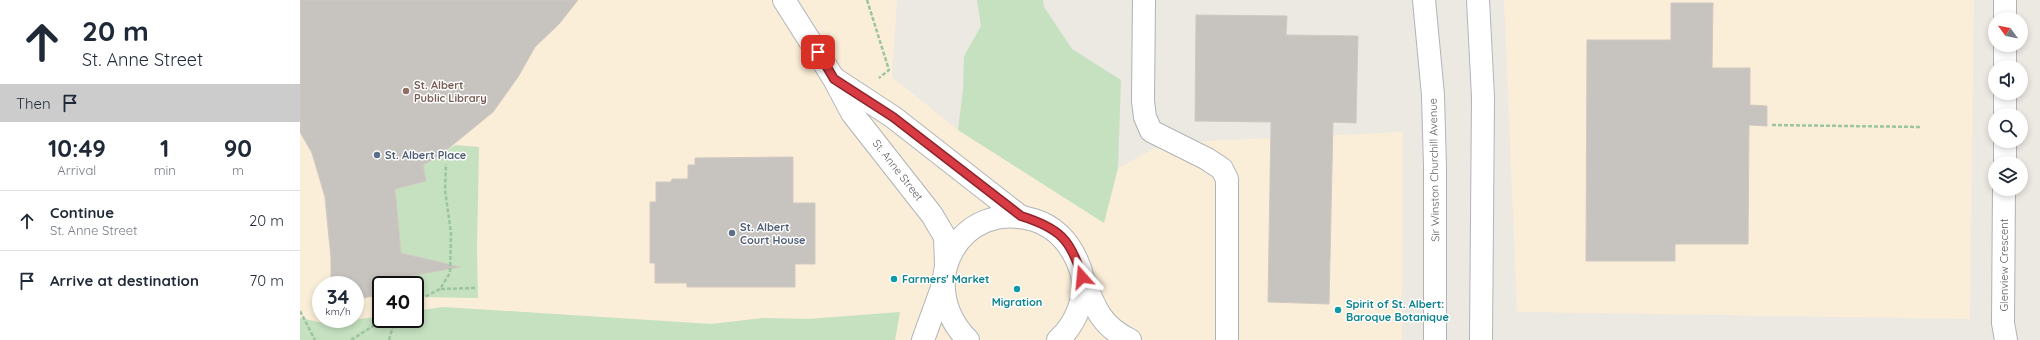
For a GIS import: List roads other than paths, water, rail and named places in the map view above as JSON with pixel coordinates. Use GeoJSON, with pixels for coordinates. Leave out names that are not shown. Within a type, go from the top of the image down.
{"type":"FeatureCollection","features":[{"type":"Feature","properties":{"kind":"street","name":"St. Anne Street"},"geometry":{"type":"LineString","coordinates":[[784,0],[834,79],[852,112],[932,215],[945,237],[944,276],[946,309],[956,328],[968,340]]}},
{"type":"Feature","properties":{"kind":"street"},"geometry":{"type":"LineString","coordinates":[[1144,0],[1143,101],[1145,118],[1151,131],[1222,168],[1227,179],[1227,340]]}},
{"type":"Feature","properties":{"kind":"street","name":"Sir Winston Churchill Avenue"},"geometry":{"type":"LineString","coordinates":[[1424,0],[1433,95],[1435,167],[1435,340]]}},
{"type":"Feature","properties":{"kind":"street"},"geometry":{"type":"LineString","coordinates":[[1478,0],[1483,97],[1481,340]]}},
{"type":"Feature","properties":{"kind":"street"},"geometry":{"type":"LineString","coordinates":[[2005,0],[2005,12]]}},
{"type":"Feature","properties":{"kind":"street","name":"St. Anne Street"},"geometry":{"type":"LineString","coordinates":[[834,79],[893,117],[1021,216]]}},
{"type":"Feature","properties":{"kind":"street","name":"Glenview Crescent"},"geometry":{"type":"LineString","coordinates":[[2004,196],[2003,323],[2006,340]]}},
{"type":"Feature","properties":{"kind":"street"},"geometry":{"type":"LineString","coordinates":[[922,340],[951,253],[960,241],[974,228],[996,218],[1021,216],[1042,223],[1062,237],[1075,254],[1082,277],[1098,314],[1115,333],[1130,340]]}},
{"type":"Feature","properties":{"kind":"street"},"geometry":{"type":"LineString","coordinates":[[1058,340],[1068,330],[1075,318],[1082,296],[1082,277]]}},
{"type":"Feature","properties":{"kind":"place","name":"St. Albert Public Library"},"geometry":{"type":"Point","coordinates":[406,91]}},
{"type":"Feature","properties":{"kind":"place","name":"St. Albert Place"},"geometry":{"type":"Point","coordinates":[377,155]}},
{"type":"Feature","properties":{"kind":"place","name":"St. Albert Court House"},"geometry":{"type":"Point","coordinates":[732,233]}},
{"type":"Feature","properties":{"kind":"place","name":"Farmers' Market"},"geometry":{"type":"Point","coordinates":[894,279]}},
{"type":"Feature","properties":{"kind":"place","name":"Migration"},"geometry":{"type":"Point","coordinates":[1017,289]}},
{"type":"Feature","properties":{"kind":"place","name":"Spirit of St. Albert: Baroque Botanique"},"geometry":{"type":"Point","coordinates":[1338,310]}}]}
